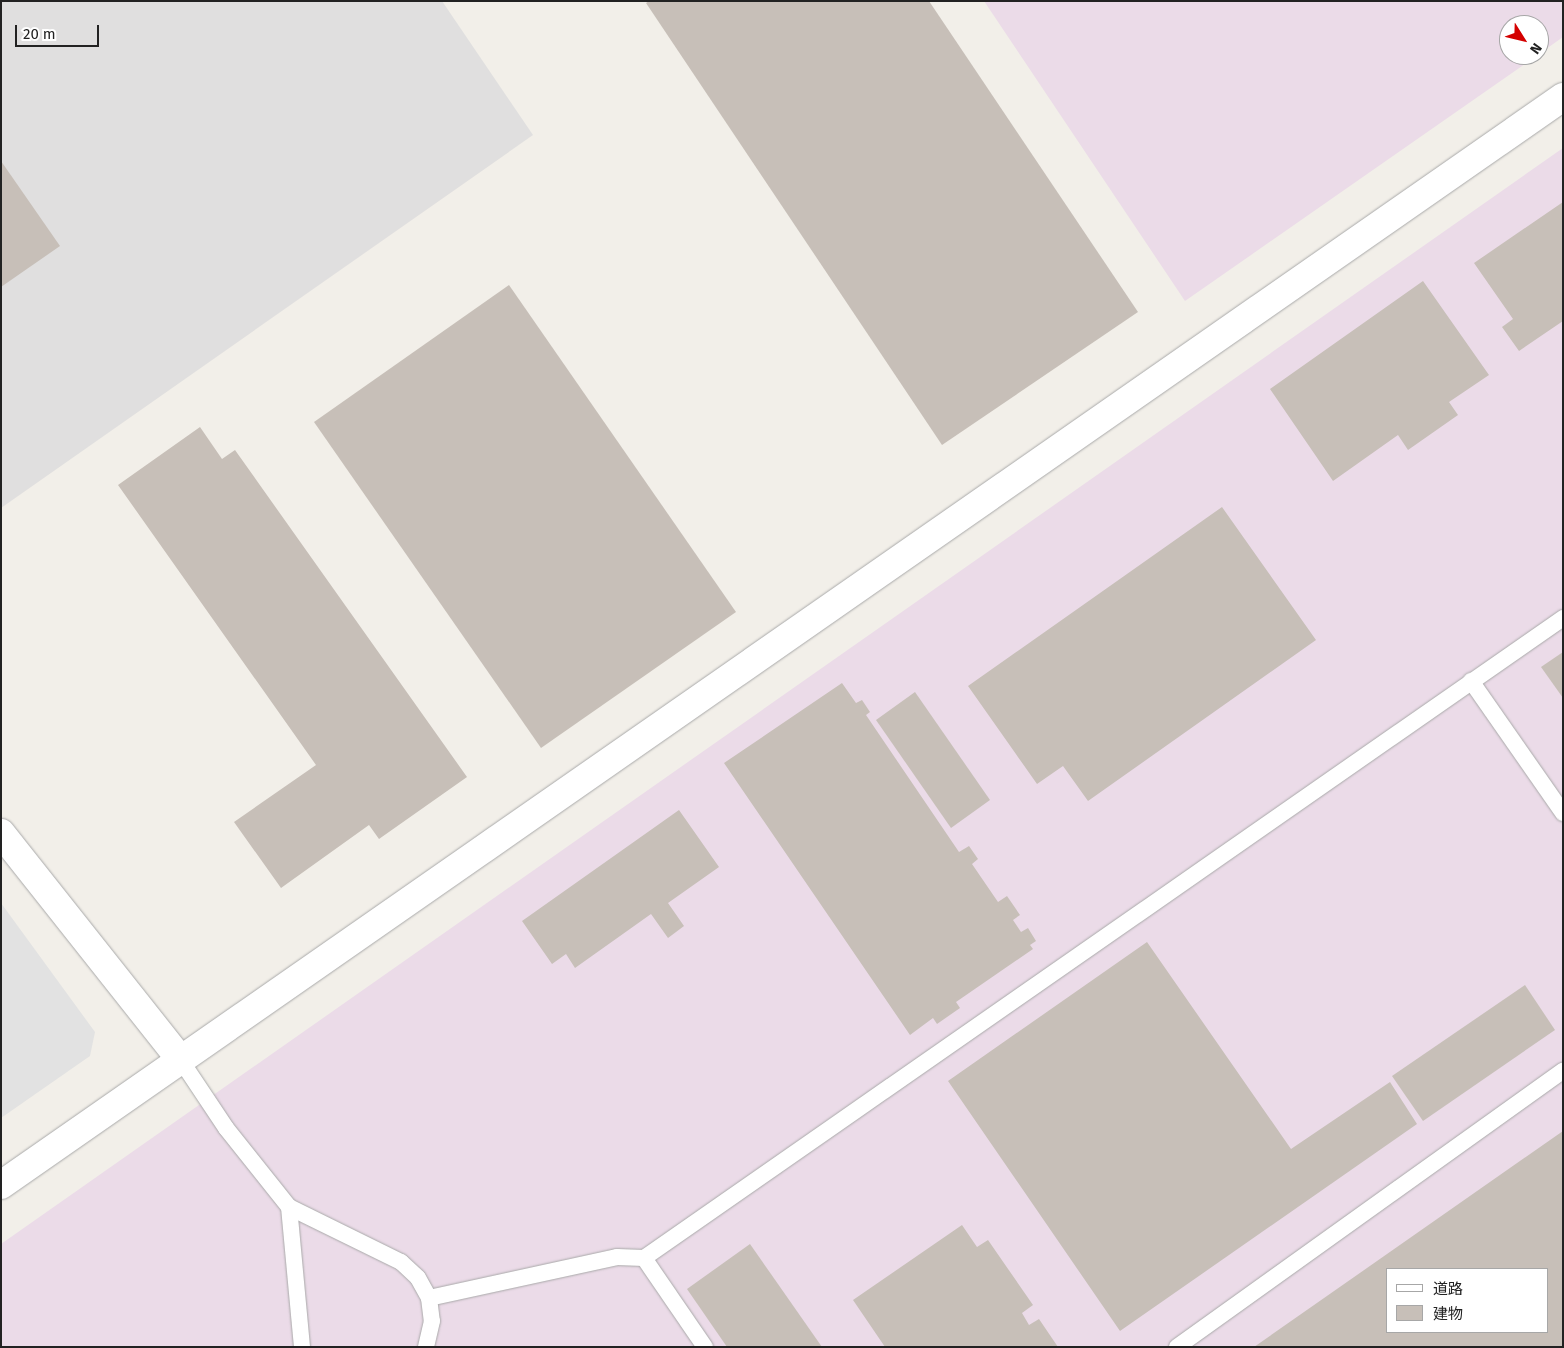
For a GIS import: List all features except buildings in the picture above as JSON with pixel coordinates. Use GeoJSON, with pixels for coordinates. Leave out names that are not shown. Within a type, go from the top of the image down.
{"type":"FeatureCollection","features":[{"type":"Feature","properties":{"kind":"street"},"geometry":{"type":"LineString","coordinates":[[1,1185],[1563,97]]}},
{"type":"Feature","properties":{"kind":"street"},"geometry":{"type":"LineString","coordinates":[[1,833],[180,1059]]}},
{"type":"Feature","properties":{"kind":"lane"},"geometry":{"type":"LineString","coordinates":[[429,1298],[617,1256],[644,1258],[1563,618]]}},
{"type":"Feature","properties":{"kind":"lane"},"geometry":{"type":"LineString","coordinates":[[1471,681],[1563,813]]}},
{"type":"Feature","properties":{"kind":"lane"},"geometry":{"type":"LineString","coordinates":[[180,1059],[226,1128],[289,1207],[401,1262],[418,1278],[429,1298],[432,1321],[426,1347]]}},
{"type":"Feature","properties":{"kind":"lane"},"geometry":{"type":"LineString","coordinates":[[1177,1347],[1563,1071]]}},
{"type":"Feature","properties":{"kind":"lane"},"geometry":{"type":"LineString","coordinates":[[289,1207],[302,1347]]}},
{"type":"Feature","properties":{"kind":"lane"},"geometry":{"type":"LineString","coordinates":[[644,1258],[705,1347]]}},
{"type":"Feature","properties":{"kind":"shaded area"},"geometry":{"type":"Polygon","coordinates":[[[1,1],[442,1],[533,135],[1,508],[1,1]]]}},
{"type":"Feature","properties":{"kind":"shaded area"},"geometry":{"type":"Polygon","coordinates":[[[984,1],[1563,1],[1563,37],[1549,47],[1549,15],[1499,15],[1499,65],[1524,65],[1185,301],[984,1]]]}},
{"type":"Feature","properties":{"kind":"shaded area"},"geometry":{"type":"Polygon","coordinates":[[[1563,148],[1563,1347],[1,1347],[1,1244],[1563,148]]]}},
{"type":"Feature","properties":{"kind":"shaded area"},"geometry":{"type":"Polygon","coordinates":[[[1,903],[95,1032],[90,1056],[1,1118],[1,903]]]}}]}
